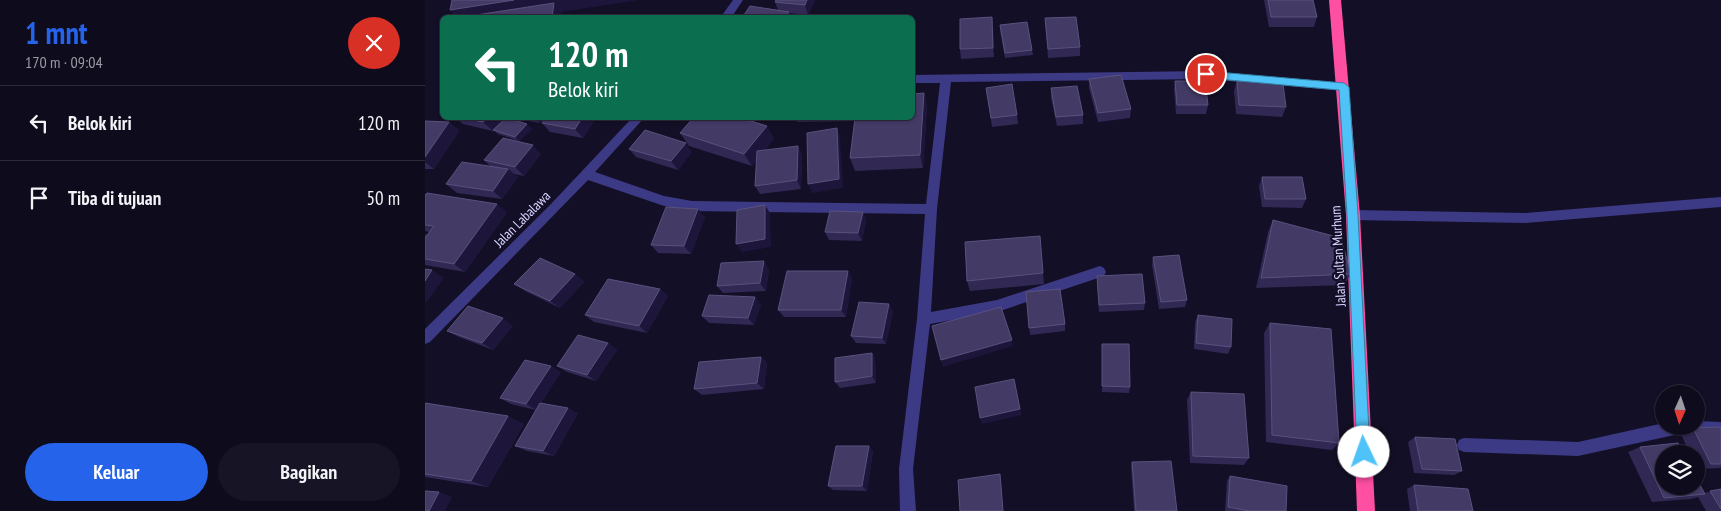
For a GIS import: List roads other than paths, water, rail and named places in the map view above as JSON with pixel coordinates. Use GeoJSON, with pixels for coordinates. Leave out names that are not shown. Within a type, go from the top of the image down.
{"type":"FeatureCollection","features":[{"type":"Feature","properties":{"kind":"highway","name":"Jalan Sultan Murhum"},"geometry":{"type":"LineString","coordinates":[[1335,0],[1344,87],[1353,215],[1366,511]]}},
{"type":"Feature","properties":{"kind":"street"},"geometry":{"type":"LineString","coordinates":[[727,15],[738,0]]}},
{"type":"Feature","properties":{"kind":"street"},"geometry":{"type":"LineString","coordinates":[[915,79],[1206,74],[1344,87]]}},
{"type":"Feature","properties":{"kind":"street"},"geometry":{"type":"LineString","coordinates":[[908,511],[906,469],[924,319],[931,209],[946,79]]}},
{"type":"Feature","properties":{"kind":"street","name":"Jalan Labalawa"},"geometry":{"type":"LineString","coordinates":[[425,338],[586,174],[636,120]]}},
{"type":"Feature","properties":{"kind":"street"},"geometry":{"type":"LineString","coordinates":[[586,174],[664,201],[692,206],[931,209]]}},
{"type":"Feature","properties":{"kind":"street"},"geometry":{"type":"LineString","coordinates":[[1353,215],[1525,218],[1721,202]]}},
{"type":"Feature","properties":{"kind":"street"},"geometry":{"type":"LineString","coordinates":[[924,319],[997,306],[1100,272]]}},
{"type":"Feature","properties":{"kind":"street"},"geometry":{"type":"LineString","coordinates":[[1464,445],[1578,449],[1679,427],[1721,429]]}}]}
